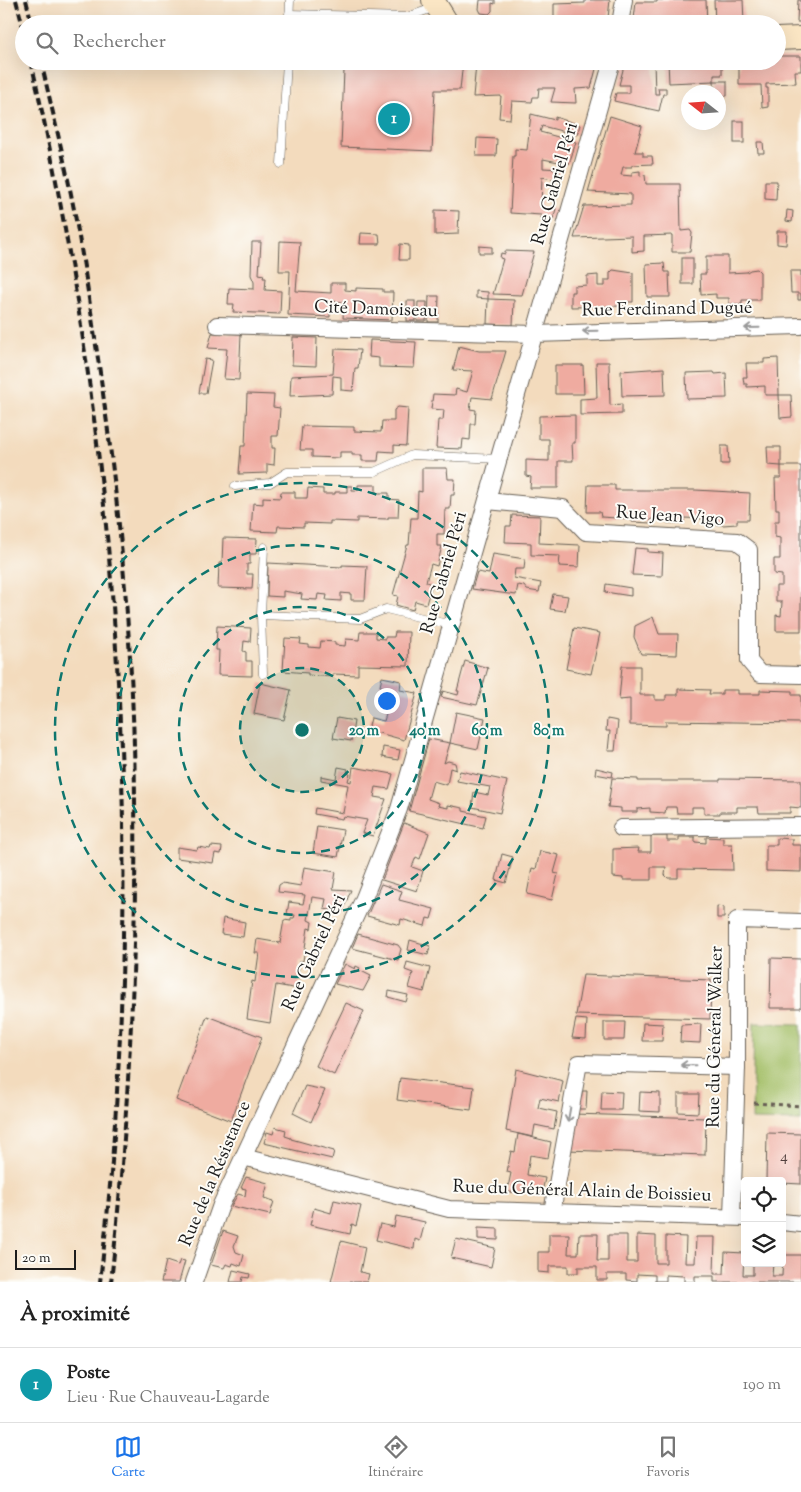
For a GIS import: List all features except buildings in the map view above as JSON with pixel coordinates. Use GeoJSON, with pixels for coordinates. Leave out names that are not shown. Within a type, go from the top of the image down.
{"type":"FeatureCollection","features":[{"type":"Feature","properties":{"kind":"main road"},"geometry":{"type":"LineString","coordinates":[[786,39],[801,38]]}},
{"type":"Feature","properties":{"kind":"street"},"geometry":{"type":"LineString","coordinates":[[622,15],[624,0]]}},
{"type":"Feature","properties":{"kind":"street","name":"Rue Gabriel Péri"},"geometry":{"type":"LineString","coordinates":[[277,1082],[364,898],[399,809],[609,70]]}},
{"type":"Feature","properties":{"kind":"street","name":"Cité Damoiseau"},"geometry":{"type":"LineString","coordinates":[[216,325],[534,334]]}},
{"type":"Feature","properties":{"kind":"street","name":"Rue Ferdinand Dugué"},"geometry":{"type":"LineString","coordinates":[[534,334],[801,326]]}},
{"type":"Feature","properties":{"kind":"street","name":"Rue Jean Vigo"},"geometry":{"type":"LineString","coordinates":[[487,501],[563,508],[586,532],[737,542],[749,550],[749,661],[760,674],[801,675]]}},
{"type":"Feature","properties":{"kind":"street"},"geometry":{"type":"LineString","coordinates":[[621,828],[801,826]]}},
{"type":"Feature","properties":{"kind":"street","name":"Rue du Général Walker"},"geometry":{"type":"LineString","coordinates":[[739,1218],[736,1101],[737,920],[801,922]]}},
{"type":"Feature","properties":{"kind":"street"},"geometry":{"type":"LineString","coordinates":[[552,1212],[579,1063],[737,1067]]}},
{"type":"Feature","properties":{"kind":"street","name":"Rue de la Résistance"},"geometry":{"type":"LineString","coordinates":[[199,1278],[221,1205],[277,1082]]}},
{"type":"Feature","properties":{"kind":"street","name":"Rue du Général Alain de Boissieu"},"geometry":{"type":"LineString","coordinates":[[243,1157],[449,1209],[739,1218]]}},
{"type":"Feature","properties":{"kind":"street"},"geometry":{"type":"LineString","coordinates":[[786,1222],[801,1224]]}},
{"type":"Feature","properties":{"kind":"lane"},"geometry":{"type":"LineString","coordinates":[[290,0],[290,14],[329,15]]}},
{"type":"Feature","properties":{"kind":"lane"},"geometry":{"type":"LineString","coordinates":[[416,15],[439,10]]}},
{"type":"Feature","properties":{"kind":"lane"},"geometry":{"type":"LineString","coordinates":[[281,164],[286,70]]}},
{"type":"Feature","properties":{"kind":"lane"},"geometry":{"type":"LineString","coordinates":[[235,486],[270,483],[287,472],[374,472],[412,454],[499,459]]}},
{"type":"Feature","properties":{"kind":"lane"},"geometry":{"type":"LineString","coordinates":[[263,674],[261,615],[264,547]]}},
{"type":"Feature","properties":{"kind":"lane"},"geometry":{"type":"LineString","coordinates":[[261,615],[360,619],[386,609],[451,625]]}},
{"type":"Feature","properties":{"kind":"path"},"geometry":{"type":"LineString","coordinates":[[736,1101],[801,1106]]}},
{"type":"Feature","properties":{"kind":"green space"},"geometry":{"type":"Polygon","coordinates":[[[754,1023],[801,1024],[801,1121],[752,1120],[754,1023]]]}},
{"type":"Feature","properties":{"kind":"railway"},"geometry":{"type":"LineString","coordinates":[[16,0],[20,15]]}},
{"type":"Feature","properties":{"kind":"railway"},"geometry":{"type":"LineString","coordinates":[[26,0],[30,15]]}},
{"type":"Feature","properties":{"kind":"railway"},"geometry":{"type":"LineString","coordinates":[[33,70],[62,212],[86,363],[105,516],[117,669],[123,822],[122,976],[115,1129],[100,1282]]}},
{"type":"Feature","properties":{"kind":"railway"},"geometry":{"type":"LineString","coordinates":[[43,70],[75,215],[97,352],[124,576],[132,688],[135,801],[133,982],[127,1102],[111,1282]]}},
{"type":"Feature","properties":{"kind":"place","name":"Poste"},"geometry":{"type":"Point","coordinates":[394,119]}}]}
